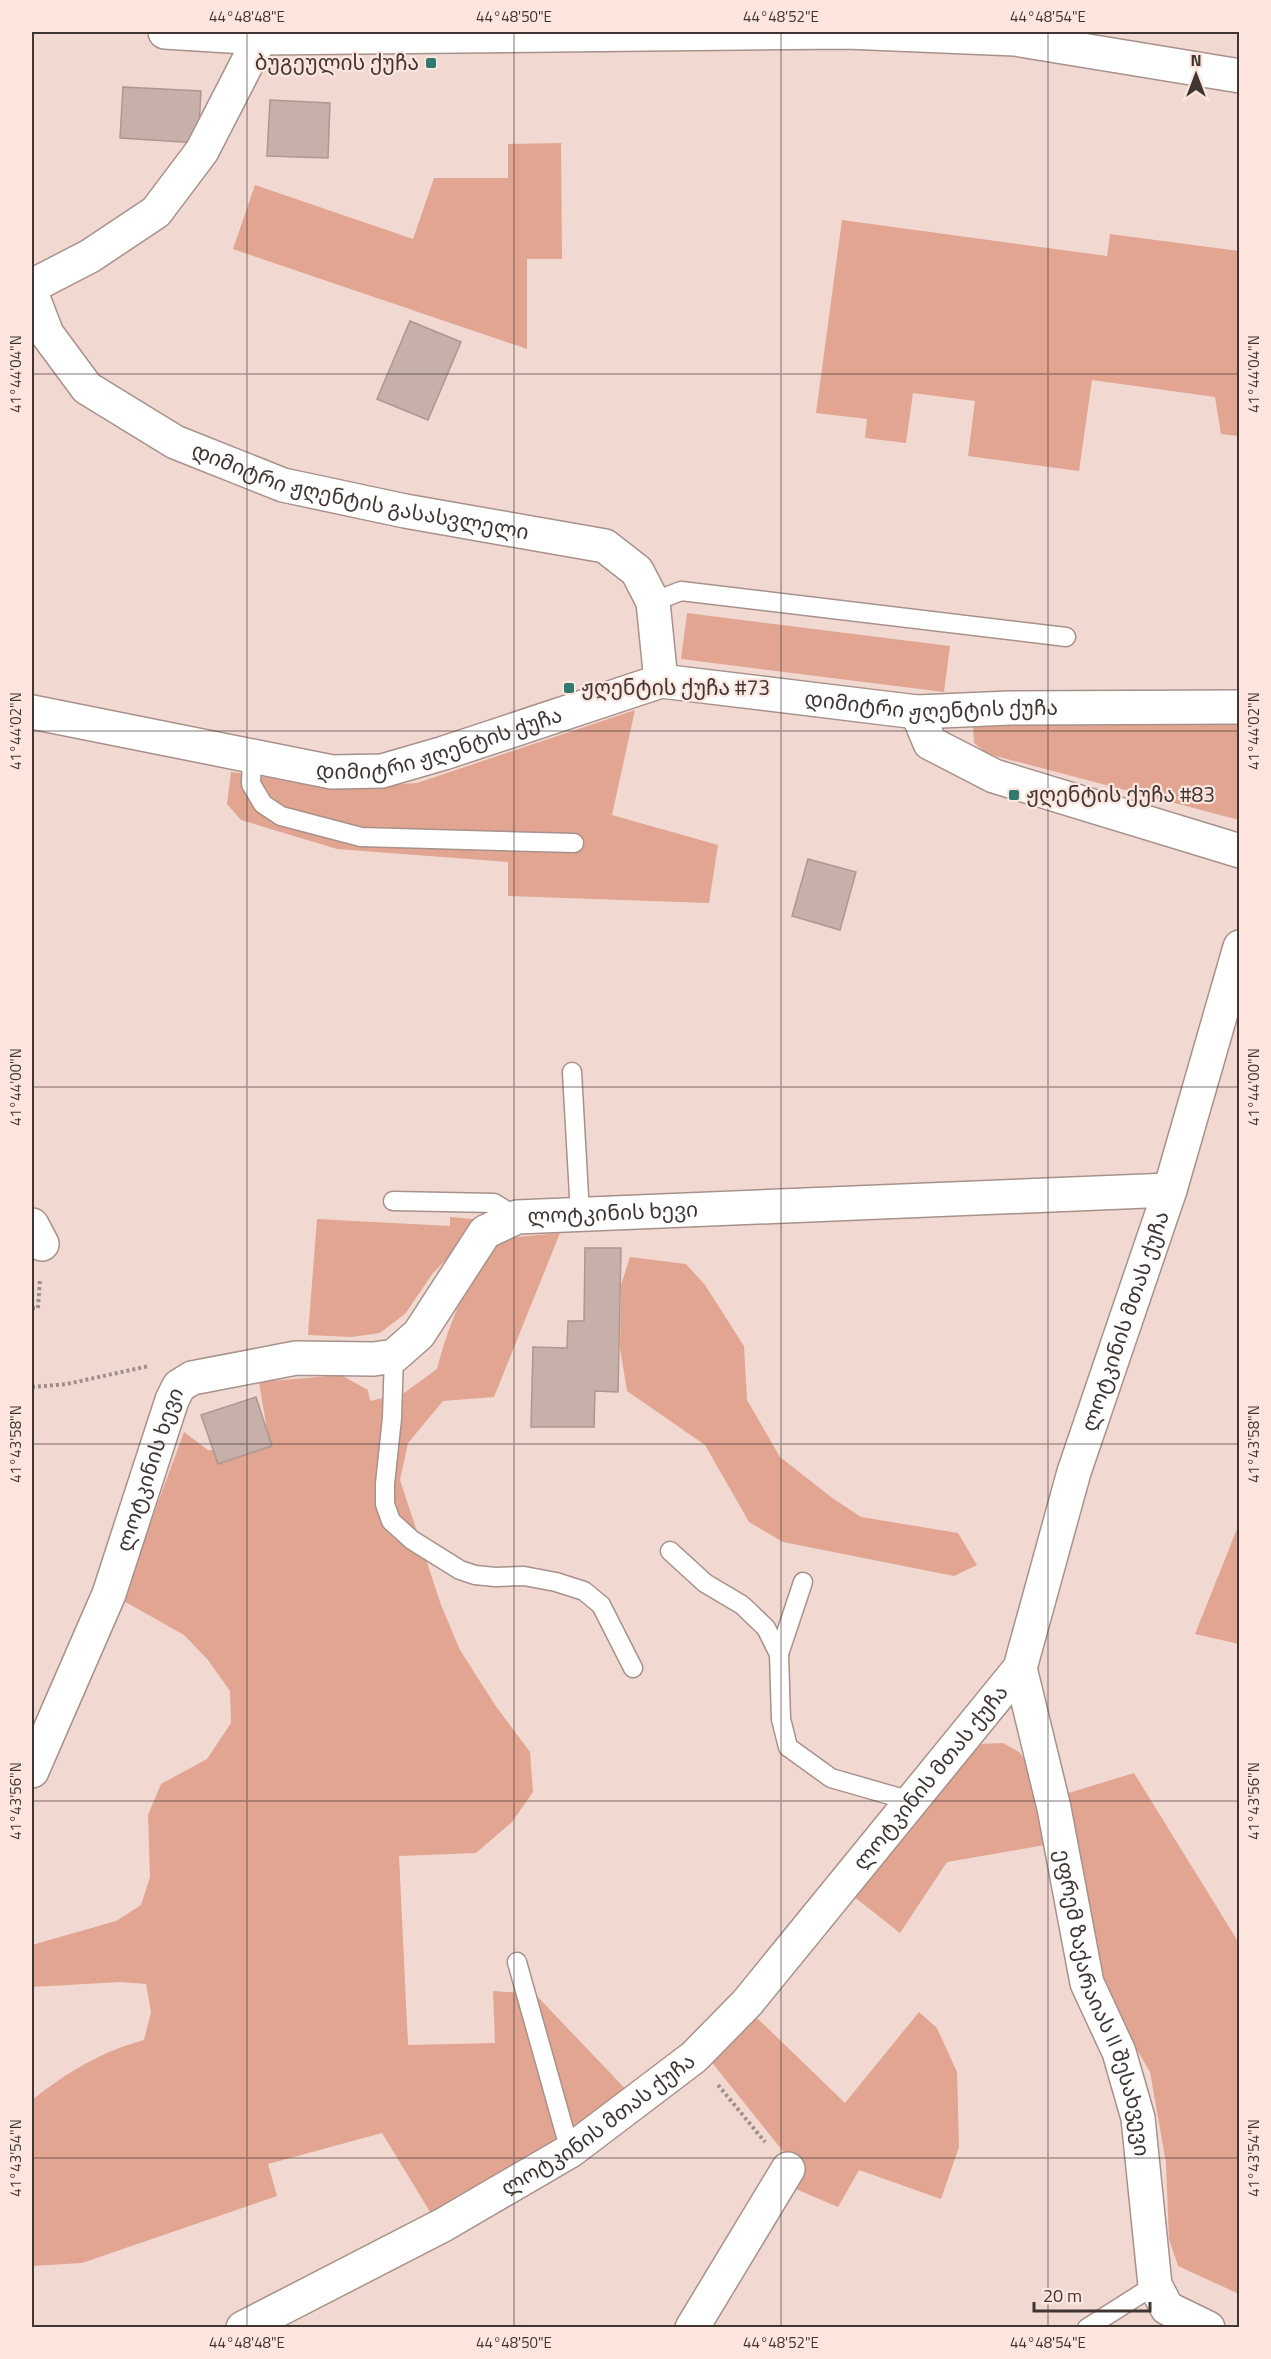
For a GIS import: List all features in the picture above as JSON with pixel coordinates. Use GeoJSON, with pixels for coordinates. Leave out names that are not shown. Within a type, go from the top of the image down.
{"type":"FeatureCollection","features":[{"type":"Feature","properties":{"kind":"street"},"geometry":{"type":"LineString","coordinates":[[165,32],[931,34],[1015,39],[1239,76]]}},
{"type":"Feature","properties":{"kind":"street"},"geometry":{"type":"LineString","coordinates":[[32,286],[90,256],[156,212],[202,151],[261,34]]}},
{"type":"Feature","properties":{"kind":"street","name":"დიმიტრი ჟღენტის გასასვლელი"},"geometry":{"type":"LineString","coordinates":[[32,295],[47,334],[87,388],[175,441],[283,484],[405,511],[605,546],[637,571],[653,602],[661,681]]}},
{"type":"Feature","properties":{"kind":"street","name":"დიმიტრი ჟღენტის ქუჩა"},"geometry":{"type":"LineString","coordinates":[[32,712],[332,772],[382,771],[444,753],[661,681],[917,712],[1010,708],[1239,707]]}},
{"type":"Feature","properties":{"kind":"street"},"geometry":{"type":"LineString","coordinates":[[917,712],[930,743],[994,776],[1239,851]]}},
{"type":"Feature","properties":{"kind":"street","name":"ლოტკინის მთას ქუჩა"},"geometry":{"type":"LineString","coordinates":[[243,2328],[443,2225],[570,2151],[694,2057],[747,2003],[1020,1668],[1074,1472],[1170,1190],[1239,947]]}},
{"type":"Feature","properties":{"kind":"street","name":"ლოტკინის ხევი"},"geometry":{"type":"LineString","coordinates":[[32,1771],[109,1594],[172,1400],[179,1386],[192,1378],[296,1358],[374,1359],[394,1356],[419,1334],[484,1232],[517,1217],[1170,1190]]}},
{"type":"Feature","properties":{"kind":"street","name":"ეფრემ ზაქარაიას II შესახვევი"},"geometry":{"type":"LineString","coordinates":[[1020,1668],[1054,1808],[1087,1983],[1119,2052],[1138,2118],[1155,2285],[1167,2308],[1199,2326]]}},
{"type":"Feature","properties":{"kind":"street"},"geometry":{"type":"LineString","coordinates":[[692,2328],[788,2169]]}},
{"type":"Feature","properties":{"kind":"lane"},"geometry":{"type":"LineString","coordinates":[[653,602],[681,591],[1066,637]]}},
{"type":"Feature","properties":{"kind":"lane"},"geometry":{"type":"LineString","coordinates":[[252,756],[251,784],[263,804],[281,816],[361,837],[574,843]]}},
{"type":"Feature","properties":{"kind":"lane"},"geometry":{"type":"LineString","coordinates":[[572,1072],[580,1214]]}},
{"type":"Feature","properties":{"kind":"lane"},"geometry":{"type":"LineString","coordinates":[[393,1201],[494,1203],[517,1217]]}},
{"type":"Feature","properties":{"kind":"lane"},"geometry":{"type":"LineString","coordinates":[[394,1356],[392,1418],[385,1484],[385,1504],[391,1521],[412,1540],[460,1570],[475,1575],[524,1576],[556,1581],[584,1591],[601,1605],[633,1668]]}},
{"type":"Feature","properties":{"kind":"lane"},"geometry":{"type":"LineString","coordinates":[[670,1551],[705,1583],[742,1605],[766,1628],[780,1654]]}},
{"type":"Feature","properties":{"kind":"lane"},"geometry":{"type":"LineString","coordinates":[[803,1581],[780,1654],[781,1719],[788,1747],[831,1778],[911,1801]]}},
{"type":"Feature","properties":{"kind":"lane"},"geometry":{"type":"LineString","coordinates":[[517,1962],[570,2151]]}},
{"type":"Feature","properties":{"kind":"lane"},"geometry":{"type":"LineString","coordinates":[[1087,2328],[1155,2285]]}},
{"type":"Feature","properties":{"kind":"path","name":"ლოტკინის ხევი"},"geometry":{"type":"LineString","coordinates":[[32,1387],[68,1384],[157,1364]]}},
{"type":"Feature","properties":{"kind":"path"},"geometry":{"type":"LineString","coordinates":[[723,2090],[788,2169]]}},
{"type":"Feature","properties":{"kind":"shaded area"},"geometry":{"type":"Polygon","coordinates":[[[561,143],[562,259],[527,259],[527,349],[233,249],[255,185],[413,239],[434,178],[508,178],[508,144],[561,143]]]}},
{"type":"Feature","properties":{"kind":"shaded area"},"geometry":{"type":"Polygon","coordinates":[[[842,220],[1107,256],[1110,234],[1239,251],[1239,436],[1221,434],[1215,397],[1092,380],[1079,471],[968,456],[975,401],[913,393],[906,443],[865,438],[867,419],[816,413],[842,220]]]}},
{"type":"Feature","properties":{"kind":"shaded area"},"geometry":{"type":"Polygon","coordinates":[[[687,613],[950,646],[944,692],[681,659],[687,613]]]}},
{"type":"Feature","properties":{"kind":"shaded area"},"geometry":{"type":"Polygon","coordinates":[[[635,710],[612,815],[718,845],[709,903],[508,896],[508,862],[337,849],[241,820],[227,804],[231,772],[342,788],[417,783],[635,710]]]}},
{"type":"Feature","properties":{"kind":"shaded area"},"geometry":{"type":"Polygon","coordinates":[[[1239,723],[1239,820],[988,754],[974,743],[973,725],[1239,723]]]}},
{"type":"Feature","properties":{"kind":"shaded area"},"geometry":{"type":"Polygon","coordinates":[[[450,1217],[485,1220],[433,1273],[405,1314],[380,1333],[352,1337],[308,1335],[317,1219],[450,1226],[450,1217]]]}},
{"type":"Feature","properties":{"kind":"shaded area"},"geometry":{"type":"Polygon","coordinates":[[[560,1233],[494,1397],[443,1401],[408,1443],[400,1480],[441,1605],[460,1650],[495,1705],[530,1752],[533,1792],[512,1822],[476,1853],[399,1856],[408,2045],[495,2043],[493,1991],[535,1994],[635,2099],[435,2220],[382,2133],[268,2164],[277,2196],[82,2263],[32,2266],[32,2100],[85,2064],[114,2050],[144,2040],[151,2012],[146,1984],[120,1982],[32,1987],[32,1945],[116,1921],[141,1905],[150,1877],[148,1815],[161,1784],[207,1759],[231,1723],[230,1691],[208,1660],[184,1635],[122,1600],[184,1432],[208,1450],[260,1450],[267,1430],[259,1382],[341,1375],[368,1390],[370,1401],[404,1393],[437,1369],[459,1305],[488,1244],[516,1237],[560,1233]]]}},
{"type":"Feature","properties":{"kind":"shaded area"},"geometry":{"type":"Polygon","coordinates":[[[630,1257],[686,1264],[705,1285],[744,1346],[747,1400],[780,1457],[861,1517],[958,1533],[977,1565],[954,1576],[783,1542],[749,1522],[705,1445],[627,1391],[620,1348],[621,1285],[630,1257]]]}},
{"type":"Feature","properties":{"kind":"shaded area"},"geometry":{"type":"Polygon","coordinates":[[[1239,1524],[1239,1644],[1195,1634],[1239,1524]]]}},
{"type":"Feature","properties":{"kind":"shaded area"},"geometry":{"type":"Polygon","coordinates":[[[1003,1743],[1019,1752],[1029,1765],[1051,1844],[947,1862],[900,1933],[848,1892],[979,1744],[1003,1743]]]}},
{"type":"Feature","properties":{"kind":"shaded area"},"geometry":{"type":"Polygon","coordinates":[[[1134,1773],[1239,1943],[1239,2294],[1178,2266],[1169,2239],[1166,2163],[1150,2072],[1091,1971],[1062,1795],[1134,1773]]]}},
{"type":"Feature","properties":{"kind":"shaded area"},"geometry":{"type":"Polygon","coordinates":[[[919,2012],[937,2028],[957,2072],[959,2147],[941,2199],[859,2170],[838,2207],[791,2187],[798,2170],[710,2060],[753,2014],[845,2103],[919,2012]]]}},
{"type":"Feature","properties":{"kind":"building"},"geometry":{"type":"Polygon","coordinates":[[[123,87],[201,91],[198,143],[120,138],[123,87]]]}},
{"type":"Feature","properties":{"kind":"building"},"geometry":{"type":"Polygon","coordinates":[[[270,100],[330,103],[328,158],[267,156],[270,100]]]}},
{"type":"Feature","properties":{"kind":"building"},"geometry":{"type":"Polygon","coordinates":[[[410,321],[461,342],[428,420],[377,399],[410,321]]]}},
{"type":"Feature","properties":{"kind":"building"},"geometry":{"type":"Polygon","coordinates":[[[808,859],[856,872],[840,930],[792,916],[808,859]]]}},
{"type":"Feature","properties":{"kind":"building"},"geometry":{"type":"Polygon","coordinates":[[[585,1248],[621,1248],[618,1392],[595,1391],[594,1427],[531,1427],[533,1347],[567,1348],[568,1321],[584,1321],[585,1248]]]}},
{"type":"Feature","properties":{"kind":"building"},"geometry":{"type":"Polygon","coordinates":[[[256,1397],[272,1446],[218,1464],[201,1415],[256,1397]]]}},
{"type":"Feature","properties":{"kind":"place","name":"ბუგეულის ქუჩა"},"geometry":{"type":"Point","coordinates":[431,63]}},
{"type":"Feature","properties":{"kind":"place","name":"ჟღენტის ქუჩა #73"},"geometry":{"type":"Point","coordinates":[569,688]}},
{"type":"Feature","properties":{"kind":"place","name":"ჟღენტის ქუჩა #83"},"geometry":{"type":"Point","coordinates":[1014,795]}}]}
